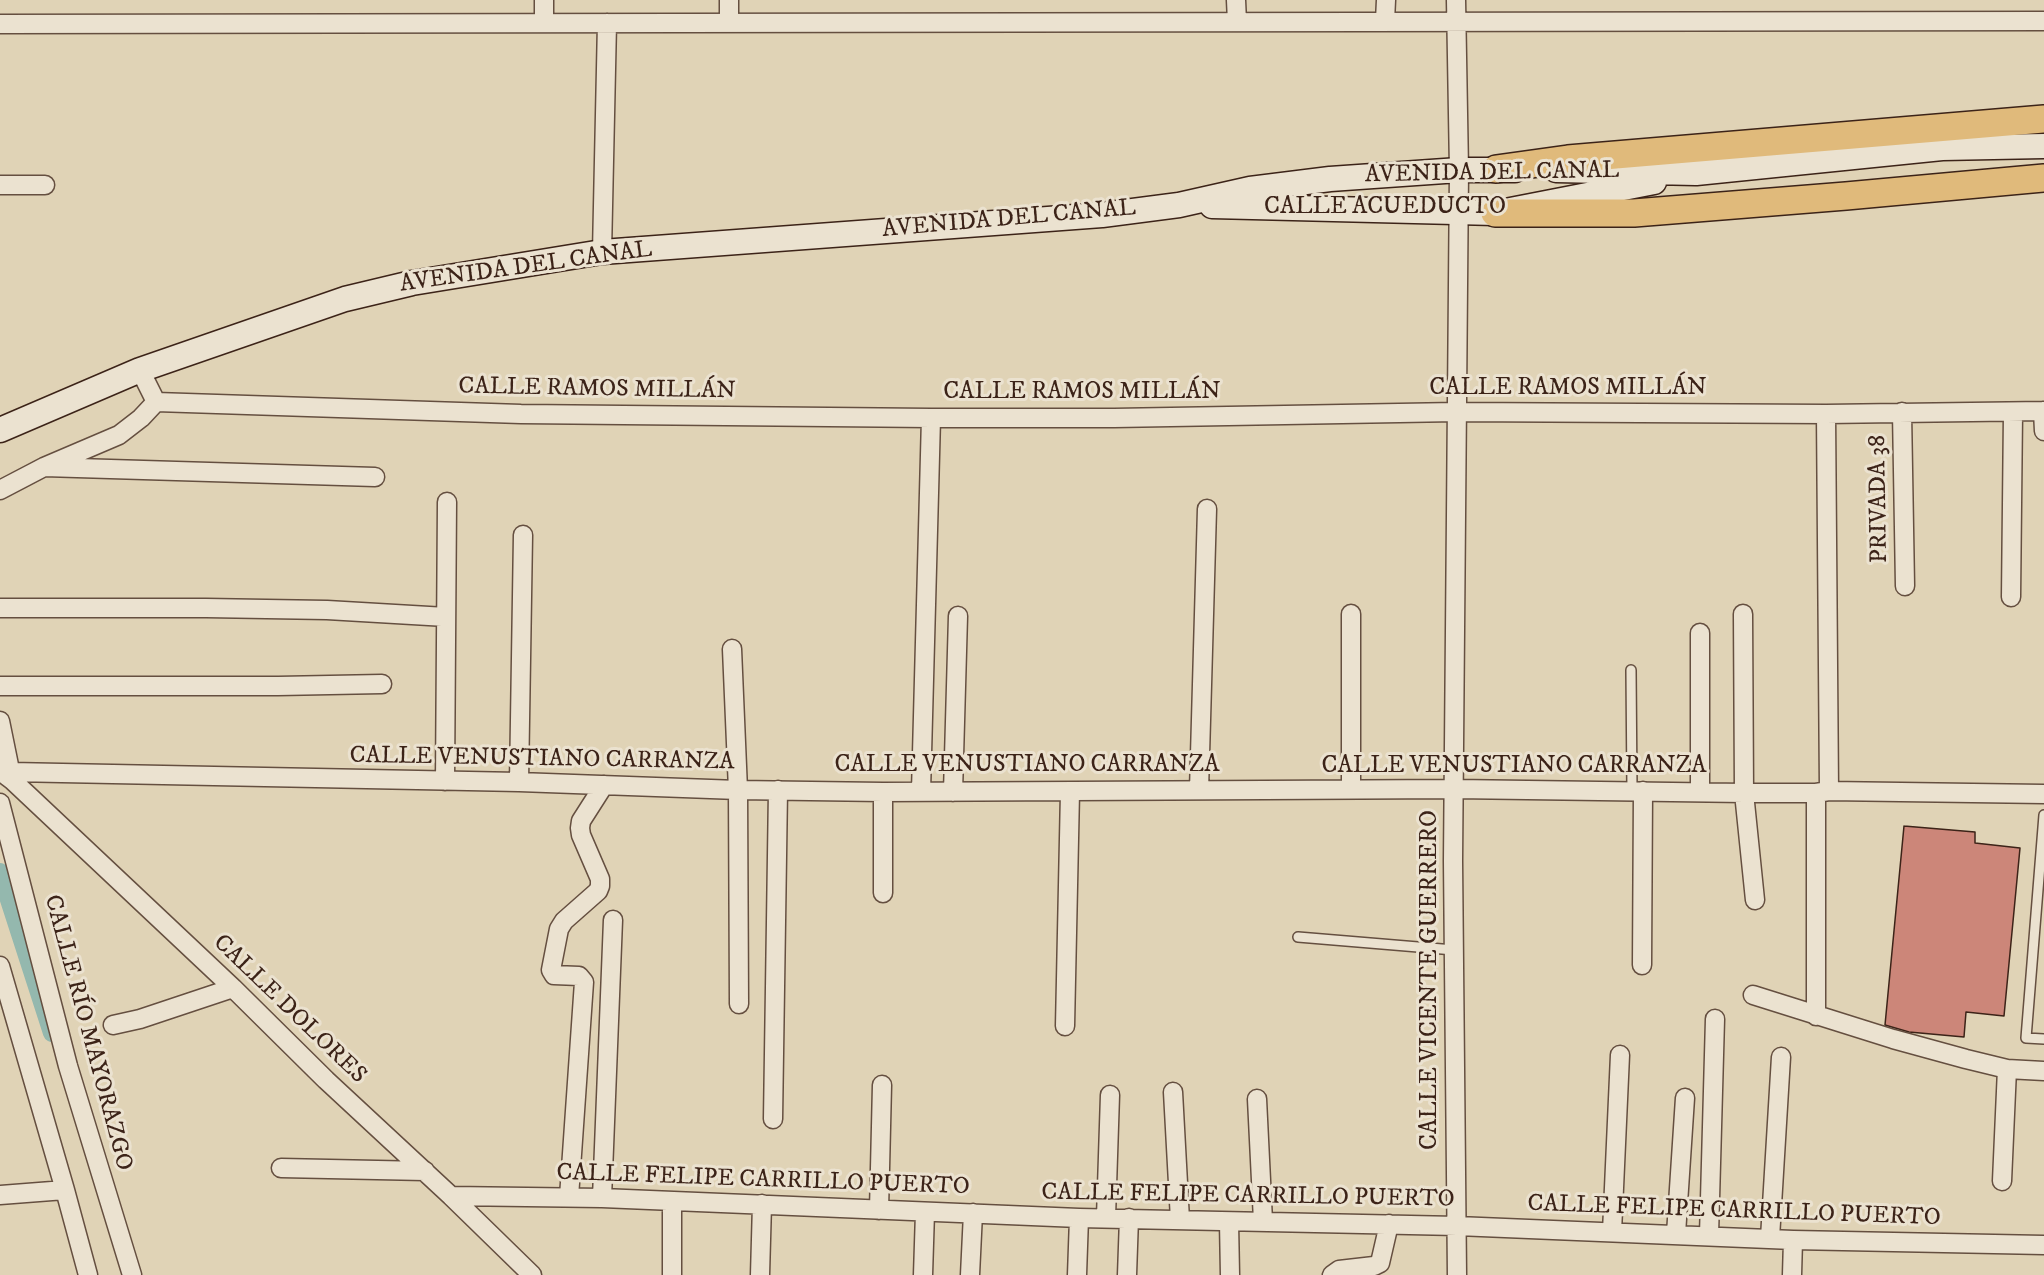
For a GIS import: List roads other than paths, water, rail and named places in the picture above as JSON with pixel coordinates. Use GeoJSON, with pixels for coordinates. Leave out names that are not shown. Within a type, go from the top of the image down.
{"type":"FeatureCollection","features":[{"type":"Feature","properties":{"kind":"main road"},"geometry":{"type":"LineString","coordinates":[[1496,169],[1568,159],[2044,119]]}},
{"type":"Feature","properties":{"kind":"main road","name":"AVENIDA DEL CANAL"},"geometry":{"type":"LineString","coordinates":[[0,430],[140,370],[345,299],[412,283],[602,252],[1102,215],[1179,205],[1250,189],[1330,178],[1496,169],[1699,172],[1942,148],[2044,146]]}},
{"type":"Feature","properties":{"kind":"main road","name":"CALLE ACUEDUCTO"},"geometry":{"type":"LineString","coordinates":[[1179,205],[1495,213],[1699,172]]}},
{"type":"Feature","properties":{"kind":"main road"},"geometry":{"type":"LineString","coordinates":[[1495,213],[1634,213],[2044,178]]}},
{"type":"Feature","properties":{"kind":"street"},"geometry":{"type":"LineString","coordinates":[[543,23],[544,0]]}},
{"type":"Feature","properties":{"kind":"street"},"geometry":{"type":"LineString","coordinates":[[729,0],[729,22]]}},
{"type":"Feature","properties":{"kind":"street"},"geometry":{"type":"LineString","coordinates":[[1236,0],[1237,22]]}},
{"type":"Feature","properties":{"kind":"street"},"geometry":{"type":"LineString","coordinates":[[1385,21],[1386,0]]}},
{"type":"Feature","properties":{"kind":"street","name":"CALLE VICENTE GUERRERO"},"geometry":{"type":"LineString","coordinates":[[1456,0],[1459,170],[1454,950],[1456,1275]]}},
{"type":"Feature","properties":{"kind":"street"},"geometry":{"type":"LineString","coordinates":[[0,24],[2044,21]]}},
{"type":"Feature","properties":{"kind":"street"},"geometry":{"type":"LineString","coordinates":[[602,252],[607,22]]}},
{"type":"Feature","properties":{"kind":"street"},"geometry":{"type":"LineString","coordinates":[[0,185],[45,185]]}},
{"type":"Feature","properties":{"kind":"street"},"geometry":{"type":"LineString","coordinates":[[0,490],[44,467],[119,435],[141,418],[156,402],[140,370]]}},
{"type":"Feature","properties":{"kind":"street","name":"CALLE RAMOS MILLÁN"},"geometry":{"type":"LineString","coordinates":[[156,402],[521,414],[931,418],[1114,418],[1456,412],[1826,414],[2044,411]]}},
{"type":"Feature","properties":{"kind":"street"},"geometry":{"type":"LineString","coordinates":[[2044,411],[2044,431]]}},
{"type":"Feature","properties":{"kind":"street","name":"PRIVADA 38"},"geometry":{"type":"LineString","coordinates":[[1902,412],[1905,586]]}},
{"type":"Feature","properties":{"kind":"street"},"geometry":{"type":"LineString","coordinates":[[2011,597],[2013,413]]}},
{"type":"Feature","properties":{"kind":"street"},"geometry":{"type":"LineString","coordinates":[[1816,1016],[1823,792],[1826,414]]}},
{"type":"Feature","properties":{"kind":"street"},"geometry":{"type":"LineString","coordinates":[[921,791],[931,418]]}},
{"type":"Feature","properties":{"kind":"street"},"geometry":{"type":"LineString","coordinates":[[44,467],[375,477]]}},
{"type":"Feature","properties":{"kind":"street"},"geometry":{"type":"LineString","coordinates":[[445,782],[447,502]]}},
{"type":"Feature","properties":{"kind":"street"},"geometry":{"type":"LineString","coordinates":[[1199,790],[1207,509]]}},
{"type":"Feature","properties":{"kind":"street"},"geometry":{"type":"LineString","coordinates":[[519,782],[523,535]]}},
{"type":"Feature","properties":{"kind":"street"},"geometry":{"type":"LineString","coordinates":[[0,608],[327,610],[446,617]]}},
{"type":"Feature","properties":{"kind":"street"},"geometry":{"type":"LineString","coordinates":[[1351,614],[1351,789]]}},
{"type":"Feature","properties":{"kind":"street"},"geometry":{"type":"LineString","coordinates":[[1743,614],[1744,793],[1755,900]]}},
{"type":"Feature","properties":{"kind":"street"},"geometry":{"type":"LineString","coordinates":[[953,792],[958,616]]}},
{"type":"Feature","properties":{"kind":"street"},"geometry":{"type":"LineString","coordinates":[[1700,633],[1700,791]]}},
{"type":"Feature","properties":{"kind":"street"},"geometry":{"type":"LineString","coordinates":[[732,649],[738,790],[739,1004]]}},
{"type":"Feature","properties":{"kind":"street"},"geometry":{"type":"LineString","coordinates":[[0,686],[382,684]]}},
{"type":"Feature","properties":{"kind":"street"},"geometry":{"type":"LineString","coordinates":[[0,721],[8,774]]}},
{"type":"Feature","properties":{"kind":"street","name":"CALLE VENUSTIANO CARRANZA"},"geometry":{"type":"LineString","coordinates":[[8,774],[519,782],[738,790],[883,792],[1455,789],[2044,794]]}},
{"type":"Feature","properties":{"kind":"street","name":"CALLE DOLORES"},"geometry":{"type":"LineString","coordinates":[[8,774],[532,1275]]}},
{"type":"Feature","properties":{"kind":"street"},"geometry":{"type":"LineString","coordinates":[[569,1197],[584,982],[579,976],[554,975],[551,970],[559,929],[564,921],[598,891],[600,886],[600,879],[580,828],[581,821],[604,785]]}},
{"type":"Feature","properties":{"kind":"street"},"geometry":{"type":"LineString","coordinates":[[773,1119],[778,790]]}},
{"type":"Feature","properties":{"kind":"street"},"geometry":{"type":"LineString","coordinates":[[1637,791],[1642,965]]}},
{"type":"Feature","properties":{"kind":"street"},"geometry":{"type":"LineString","coordinates":[[883,792],[883,893]]}},
{"type":"Feature","properties":{"kind":"street"},"geometry":{"type":"LineString","coordinates":[[1065,1026],[1070,792]]}},
{"type":"Feature","properties":{"kind":"street","name":"CALLE RÍO MAYORAZGO"},"geometry":{"type":"LineString","coordinates":[[0,803],[68,1066],[132,1275]]}},
{"type":"Feature","properties":{"kind":"street"},"geometry":{"type":"LineString","coordinates":[[602,1198],[613,920]]}},
{"type":"Feature","properties":{"kind":"street"},"geometry":{"type":"LineString","coordinates":[[0,966],[88,1275]]}},
{"type":"Feature","properties":{"kind":"street"},"geometry":{"type":"LineString","coordinates":[[113,1025],[232,988]]}},
{"type":"Feature","properties":{"kind":"street"},"geometry":{"type":"LineString","coordinates":[[1753,995],[1893,1039],[2007,1069],[2044,1071]]}},
{"type":"Feature","properties":{"kind":"street"},"geometry":{"type":"LineString","coordinates":[[1709,1235],[1714,1019]]}},
{"type":"Feature","properties":{"kind":"street"},"geometry":{"type":"LineString","coordinates":[[1612,1232],[1620,1055]]}},
{"type":"Feature","properties":{"kind":"street"},"geometry":{"type":"LineString","coordinates":[[1770,1239],[1781,1057]]}},
{"type":"Feature","properties":{"kind":"street"},"geometry":{"type":"LineString","coordinates":[[2002,1181],[2007,1069]]}},
{"type":"Feature","properties":{"kind":"street"},"geometry":{"type":"LineString","coordinates":[[879,1210],[882,1085]]}},
{"type":"Feature","properties":{"kind":"street"},"geometry":{"type":"LineString","coordinates":[[1173,1092],[1180,1220]]}},
{"type":"Feature","properties":{"kind":"street"},"geometry":{"type":"LineString","coordinates":[[1106,1217],[1110,1095]]}},
{"type":"Feature","properties":{"kind":"street"},"geometry":{"type":"LineString","coordinates":[[1676,1234],[1685,1098]]}},
{"type":"Feature","properties":{"kind":"street"},"geometry":{"type":"LineString","coordinates":[[1257,1099],[1263,1221]]}},
{"type":"Feature","properties":{"kind":"street"},"geometry":{"type":"LineString","coordinates":[[281,1168],[425,1171]]}},
{"type":"Feature","properties":{"kind":"street"},"geometry":{"type":"LineString","coordinates":[[0,1195],[65,1190]]}},
{"type":"Feature","properties":{"kind":"street","name":"CALLE FELIPE CARRILLO PUERTO"},"geometry":{"type":"LineString","coordinates":[[451,1196],[602,1198],[1079,1218],[1457,1226],[1793,1240],[2044,1245]]}},
{"type":"Feature","properties":{"kind":"street"},"geometry":{"type":"LineString","coordinates":[[672,1201],[672,1275]]}},
{"type":"Feature","properties":{"kind":"street"},"geometry":{"type":"LineString","coordinates":[[760,1275],[762,1204]]}},
{"type":"Feature","properties":{"kind":"street"},"geometry":{"type":"LineString","coordinates":[[923,1275],[925,1212]]}},
{"type":"Feature","properties":{"kind":"street"},"geometry":{"type":"LineString","coordinates":[[970,1275],[972,1213]]}},
{"type":"Feature","properties":{"kind":"street"},"geometry":{"type":"LineString","coordinates":[[1077,1275],[1079,1218]]}},
{"type":"Feature","properties":{"kind":"street"},"geometry":{"type":"LineString","coordinates":[[1127,1275],[1129,1218]]}},
{"type":"Feature","properties":{"kind":"street"},"geometry":{"type":"LineString","coordinates":[[1229,1222],[1230,1275]]}},
{"type":"Feature","properties":{"kind":"street"},"geometry":{"type":"LineString","coordinates":[[1332,1275],[1339,1270],[1374,1266],[1380,1263],[1389,1224]]}},
{"type":"Feature","properties":{"kind":"street"},"geometry":{"type":"LineString","coordinates":[[1792,1275],[1793,1240]]}},
{"type":"Feature","properties":{"kind":"lane"},"geometry":{"type":"LineString","coordinates":[[1631,670],[1637,791]]}},
{"type":"Feature","properties":{"kind":"lane"},"geometry":{"type":"LineString","coordinates":[[2044,814],[2040,914],[2026,1038],[2044,1039]]}},
{"type":"Feature","properties":{"kind":"lane"},"geometry":{"type":"LineString","coordinates":[[1298,937],[1454,950]]}},
{"type":"Feature","properties":{"kind":"waterway"},"geometry":{"type":"LineString","coordinates":[[0,872],[52,1033]]}}]}
